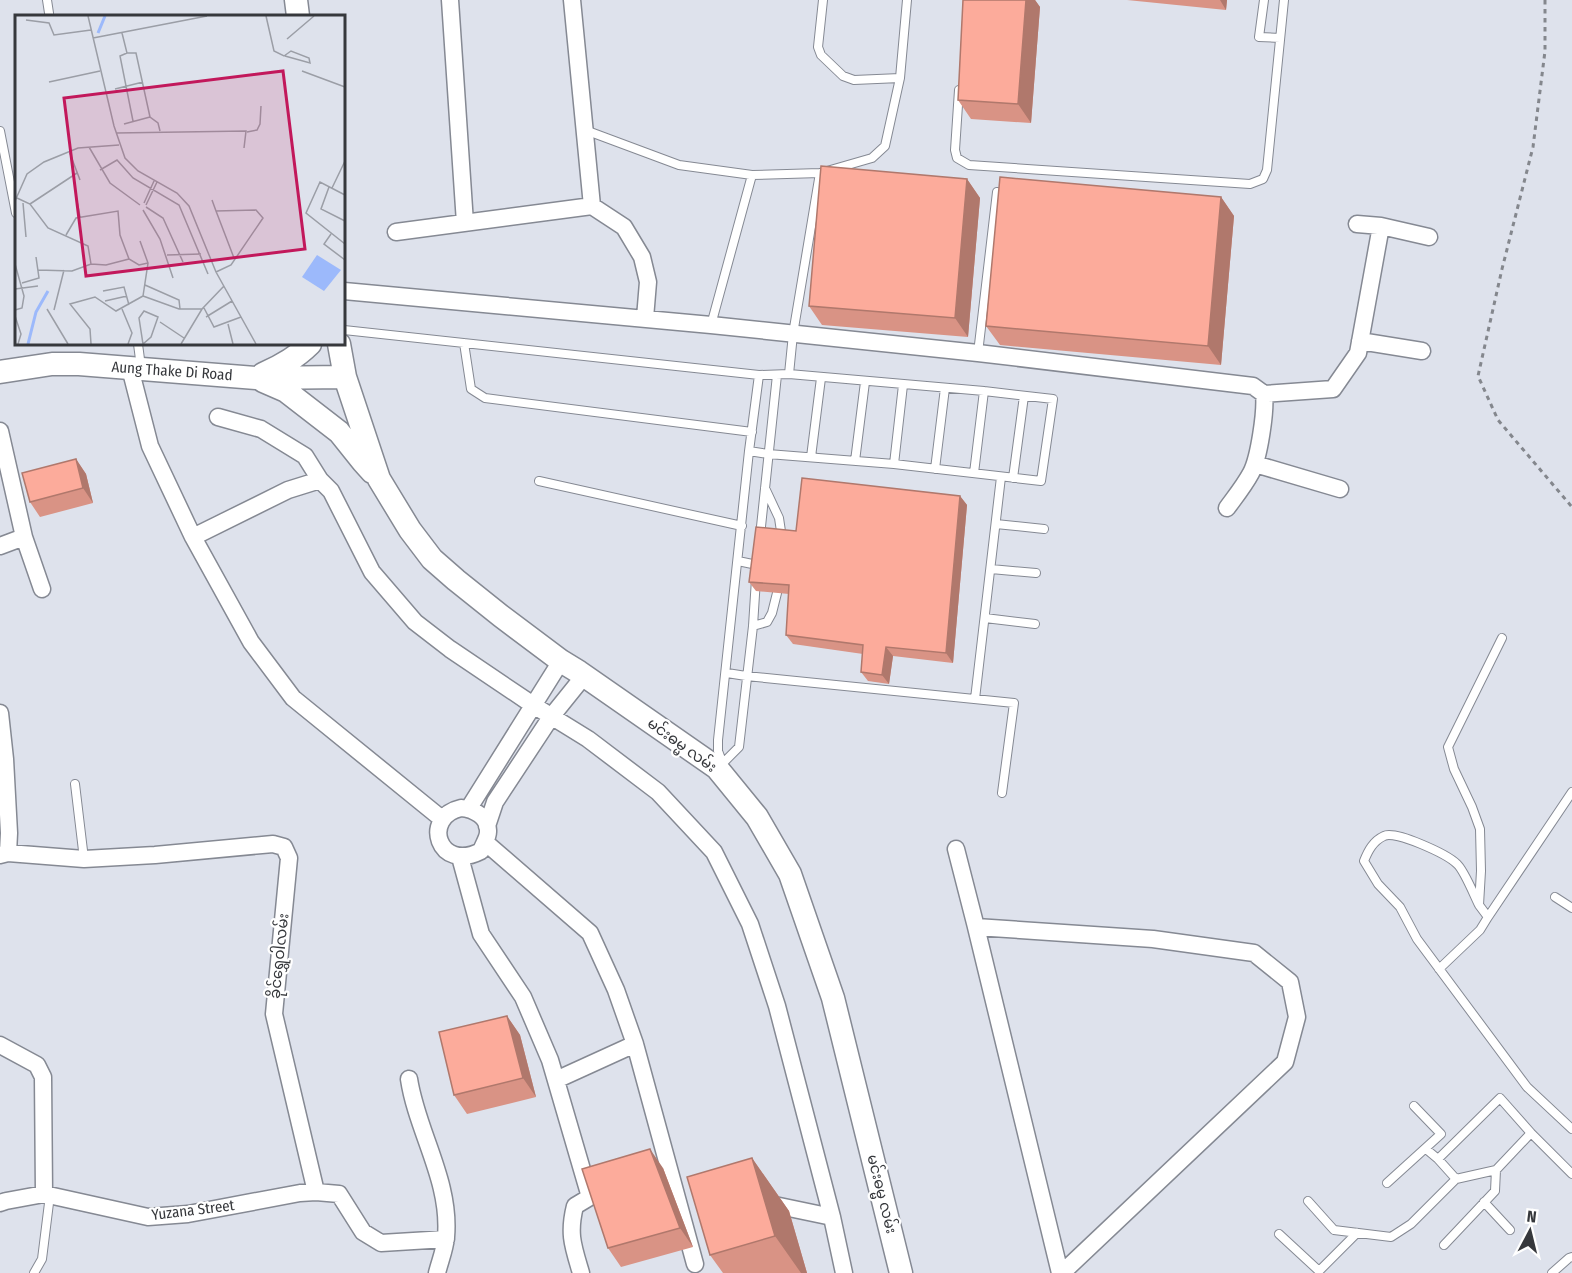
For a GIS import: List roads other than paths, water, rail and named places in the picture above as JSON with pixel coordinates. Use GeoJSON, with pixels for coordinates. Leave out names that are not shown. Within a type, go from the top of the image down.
{"type":"FeatureCollection","features":[{"type":"Feature","properties":{"kind":"main road"},"geometry":{"type":"LineString","coordinates":[[296,0],[298,15]]}},
{"type":"Feature","properties":{"kind":"main road"},"geometry":{"type":"LineString","coordinates":[[256,378],[284,365],[309,345]]}},
{"type":"Feature","properties":{"kind":"main road","name":"မင်းဓမ္မ လမ်း"},"geometry":{"type":"LineString","coordinates":[[339,345],[345,377],[379,479],[410,530],[432,559],[501,616],[561,661],[717,768],[724,770],[757,817],[790,874],[833,998],[901,1273]]}},
{"type":"Feature","properties":{"kind":"main road","name":"Aung Thake Di Road"},"geometry":{"type":"LineString","coordinates":[[0,372],[52,364],[256,378],[345,377]]}},
{"type":"Feature","properties":{"kind":"main road"},"geometry":{"type":"LineString","coordinates":[[256,378],[286,391],[339,432],[379,479]]}},
{"type":"Feature","properties":{"kind":"street"},"geometry":{"type":"LineString","coordinates":[[450,0],[465,223]]}},
{"type":"Feature","properties":{"kind":"street"},"geometry":{"type":"LineString","coordinates":[[572,0],[592,206]]}},
{"type":"Feature","properties":{"kind":"street"},"geometry":{"type":"LineString","coordinates":[[396,232],[592,206],[624,227],[642,257],[648,282],[645,318]]}},
{"type":"Feature","properties":{"kind":"street"},"geometry":{"type":"LineString","coordinates":[[1357,224],[1381,226],[1429,237]]}},
{"type":"Feature","properties":{"kind":"street"},"geometry":{"type":"LineString","coordinates":[[345,291],[645,318],[978,353],[1253,386],[1264,394],[1333,389],[1358,353],[1381,226]]}},
{"type":"Feature","properties":{"kind":"street"},"geometry":{"type":"LineString","coordinates":[[1360,341],[1422,351]]}},
{"type":"Feature","properties":{"kind":"street"},"geometry":{"type":"LineString","coordinates":[[135,369],[150,446],[193,537],[251,642],[293,698],[442,819]]}},
{"type":"Feature","properties":{"kind":"street"},"geometry":{"type":"LineString","coordinates":[[1227,508],[1255,464],[1266,405],[1264,394]]}},
{"type":"Feature","properties":{"kind":"street"},"geometry":{"type":"LineString","coordinates":[[218,417],[261,429],[305,456],[320,480],[331,491],[372,572],[415,622],[450,649],[588,739],[658,792],[714,852],[750,924],[777,1006],[844,1273]]}},
{"type":"Feature","properties":{"kind":"street"},"geometry":{"type":"LineString","coordinates":[[0,431],[24,537],[42,590]]}},
{"type":"Feature","properties":{"kind":"street"},"geometry":{"type":"LineString","coordinates":[[1255,464],[1340,489]]}},
{"type":"Feature","properties":{"kind":"street"},"geometry":{"type":"LineString","coordinates":[[193,537],[288,490],[320,480]]}},
{"type":"Feature","properties":{"kind":"street"},"geometry":{"type":"LineString","coordinates":[[0,546],[24,537]]}},
{"type":"Feature","properties":{"kind":"street"},"geometry":{"type":"LineString","coordinates":[[469,808],[561,661]]}},
{"type":"Feature","properties":{"kind":"street"},"geometry":{"type":"LineString","coordinates":[[584,676],[551,717],[495,802],[486,834],[481,851],[460,857],[445,850],[438,835],[442,819],[453,810],[469,808],[477,812],[483,818],[486,834],[590,933],[616,990],[635,1044],[666,1184],[695,1264]]}},
{"type":"Feature","properties":{"kind":"street"},"geometry":{"type":"LineString","coordinates":[[0,713],[9,833],[4,854]]}},
{"type":"Feature","properties":{"kind":"street","name":"ခိုင်ရွှေဝါလမ်း"},"geometry":{"type":"LineString","coordinates":[[4,854],[84,859],[273,844],[284,847],[289,858],[274,1014],[316,1192]]}},
{"type":"Feature","properties":{"kind":"street"},"geometry":{"type":"LineString","coordinates":[[956,849],[1061,1273],[1285,1062],[1297,1017],[1290,982],[1254,953],[1153,939],[976,927]]}},
{"type":"Feature","properties":{"kind":"street"},"geometry":{"type":"LineString","coordinates":[[460,857],[481,934],[523,997],[550,1060],[590,1197]]}},
{"type":"Feature","properties":{"kind":"street"},"geometry":{"type":"LineString","coordinates":[[556,1080],[635,1044]]}},
{"type":"Feature","properties":{"kind":"street"},"geometry":{"type":"LineString","coordinates":[[0,1045],[37,1065],[43,1077],[47,1195]]}},
{"type":"Feature","properties":{"kind":"street"},"geometry":{"type":"LineString","coordinates":[[409,1079],[435,1164],[446,1212],[446,1239],[437,1273]]}},
{"type":"Feature","properties":{"kind":"street"},"geometry":{"type":"LineString","coordinates":[[666,1184],[695,1188]]}},
{"type":"Feature","properties":{"kind":"street"},"geometry":{"type":"LineString","coordinates":[[316,1192],[339,1194],[363,1232],[381,1243],[446,1239]]}},
{"type":"Feature","properties":{"kind":"street","name":"Yuzana Street"},"geometry":{"type":"LineString","coordinates":[[0,1203],[47,1195],[147,1217],[188,1214],[316,1192]]}},
{"type":"Feature","properties":{"kind":"street"},"geometry":{"type":"LineString","coordinates":[[581,1273],[572,1243],[571,1223],[575,1206],[590,1197],[614,1193]]}},
{"type":"Feature","properties":{"kind":"street"},"geometry":{"type":"LineString","coordinates":[[752,1200],[832,1218]]}},
{"type":"Feature","properties":{"kind":"lane"},"geometry":{"type":"LineString","coordinates":[[47,0],[49,13]]}},
{"type":"Feature","properties":{"kind":"lane"},"geometry":{"type":"LineString","coordinates":[[823,0],[818,47],[821,55],[843,76],[854,80],[900,78]]}},
{"type":"Feature","properties":{"kind":"lane"},"geometry":{"type":"LineString","coordinates":[[585,130],[679,165],[752,175],[820,173],[872,158],[885,146],[900,78],[907,0]]}},
{"type":"Feature","properties":{"kind":"lane"},"geometry":{"type":"LineString","coordinates":[[1263,0],[1259,37],[1280,38]]}},
{"type":"Feature","properties":{"kind":"lane"},"geometry":{"type":"LineString","coordinates":[[959,81],[955,150],[957,158],[969,165],[1250,184],[1263,179],[1267,170],[1284,0]]}},
{"type":"Feature","properties":{"kind":"lane"},"geometry":{"type":"LineString","coordinates":[[0,131],[15,208]]}},
{"type":"Feature","properties":{"kind":"lane"},"geometry":{"type":"LineString","coordinates":[[789,374],[793,334],[820,173]]}},
{"type":"Feature","properties":{"kind":"lane"},"geometry":{"type":"LineString","coordinates":[[711,325],[752,175]]}},
{"type":"Feature","properties":{"kind":"lane"},"geometry":{"type":"LineString","coordinates":[[978,353],[997,192]]}},
{"type":"Feature","properties":{"kind":"lane"},"geometry":{"type":"LineString","coordinates":[[345,330],[759,375],[789,374],[1053,399],[1041,481],[894,464],[749,451]]}},
{"type":"Feature","properties":{"kind":"lane"},"geometry":{"type":"LineString","coordinates":[[464,343],[471,389],[485,398],[752,432]]}},
{"type":"Feature","properties":{"kind":"lane"},"geometry":{"type":"LineString","coordinates":[[135,369],[138,345]]}},
{"type":"Feature","properties":{"kind":"lane"},"geometry":{"type":"LineString","coordinates":[[724,770],[718,751],[759,375]]}},
{"type":"Feature","properties":{"kind":"lane"},"geometry":{"type":"LineString","coordinates":[[759,542],[777,375]]}},
{"type":"Feature","properties":{"kind":"lane"},"geometry":{"type":"LineString","coordinates":[[811,457],[821,378]]}},
{"type":"Feature","properties":{"kind":"lane"},"geometry":{"type":"LineString","coordinates":[[855,461],[865,382]]}},
{"type":"Feature","properties":{"kind":"lane"},"geometry":{"type":"LineString","coordinates":[[894,464],[903,385]]}},
{"type":"Feature","properties":{"kind":"lane"},"geometry":{"type":"LineString","coordinates":[[935,469],[945,388]]}},
{"type":"Feature","properties":{"kind":"lane"},"geometry":{"type":"LineString","coordinates":[[974,473],[984,392]]}},
{"type":"Feature","properties":{"kind":"lane"},"geometry":{"type":"LineString","coordinates":[[1014,478],[1024,396]]}},
{"type":"Feature","properties":{"kind":"lane"},"geometry":{"type":"LineString","coordinates":[[975,699],[1001,477]]}},
{"type":"Feature","properties":{"kind":"lane"},"geometry":{"type":"LineString","coordinates":[[539,481],[742,526]]}},
{"type":"Feature","properties":{"kind":"lane"},"geometry":{"type":"LineString","coordinates":[[765,487],[779,518],[783,538]]}},
{"type":"Feature","properties":{"kind":"lane"},"geometry":{"type":"LineString","coordinates":[[996,524],[1044,529]]}},
{"type":"Feature","properties":{"kind":"lane"},"geometry":{"type":"LineString","coordinates":[[724,770],[740,747],[758,554]]}},
{"type":"Feature","properties":{"kind":"lane"},"geometry":{"type":"LineString","coordinates":[[738,561],[757,565]]}},
{"type":"Feature","properties":{"kind":"lane"},"geometry":{"type":"LineString","coordinates":[[991,569],[1036,573]]}},
{"type":"Feature","properties":{"kind":"lane"},"geometry":{"type":"LineString","coordinates":[[753,626],[767,622],[777,593]]}},
{"type":"Feature","properties":{"kind":"lane"},"geometry":{"type":"LineString","coordinates":[[985,618],[1035,624]]}},
{"type":"Feature","properties":{"kind":"lane"},"geometry":{"type":"LineString","coordinates":[[1479,905],[1480,829],[1454,769],[1448,747],[1502,639]]}},
{"type":"Feature","properties":{"kind":"lane"},"geometry":{"type":"LineString","coordinates":[[727,673],[1014,703],[1002,793]]}},
{"type":"Feature","properties":{"kind":"lane"},"geometry":{"type":"LineString","coordinates":[[75,784],[84,859]]}},
{"type":"Feature","properties":{"kind":"lane"},"geometry":{"type":"LineString","coordinates":[[1439,969],[1480,930],[1572,792]]}},
{"type":"Feature","properties":{"kind":"lane"},"geometry":{"type":"LineString","coordinates":[[1488,917],[1479,905],[1458,864],[1433,849],[1394,835],[1384,835],[1369,849],[1364,861],[1378,884],[1400,907],[1418,939],[1439,969],[1527,1087],[1572,1129]]}},
{"type":"Feature","properties":{"kind":"lane"},"geometry":{"type":"LineString","coordinates":[[1556,897],[1572,908]]}},
{"type":"Feature","properties":{"kind":"lane"},"geometry":{"type":"LineString","coordinates":[[1438,1159],[1500,1098],[1572,1174]]}},
{"type":"Feature","properties":{"kind":"lane"},"geometry":{"type":"LineString","coordinates":[[1386,1183],[1441,1134],[1414,1106]]}},
{"type":"Feature","properties":{"kind":"lane"},"geometry":{"type":"LineString","coordinates":[[1308,1201],[1334,1230],[1391,1237],[1411,1224],[1456,1179],[1496,1170],[1531,1133]]}},
{"type":"Feature","properties":{"kind":"lane"},"geometry":{"type":"LineString","coordinates":[[1426,1149],[1456,1179]]}},
{"type":"Feature","properties":{"kind":"lane"},"geometry":{"type":"LineString","coordinates":[[1444,1245],[1495,1191],[1496,1170]]}},
{"type":"Feature","properties":{"kind":"lane"},"geometry":{"type":"LineString","coordinates":[[34,1273],[42,1259],[47,1195]]}},
{"type":"Feature","properties":{"kind":"lane"},"geometry":{"type":"LineString","coordinates":[[1484,1202],[1510,1230]]}},
{"type":"Feature","properties":{"kind":"lane"},"geometry":{"type":"LineString","coordinates":[[1279,1234],[1319,1270],[1357,1233]]}},
{"type":"Feature","properties":{"kind":"lane"},"geometry":{"type":"LineString","coordinates":[[1552,1273],[1572,1257]]}}]}
